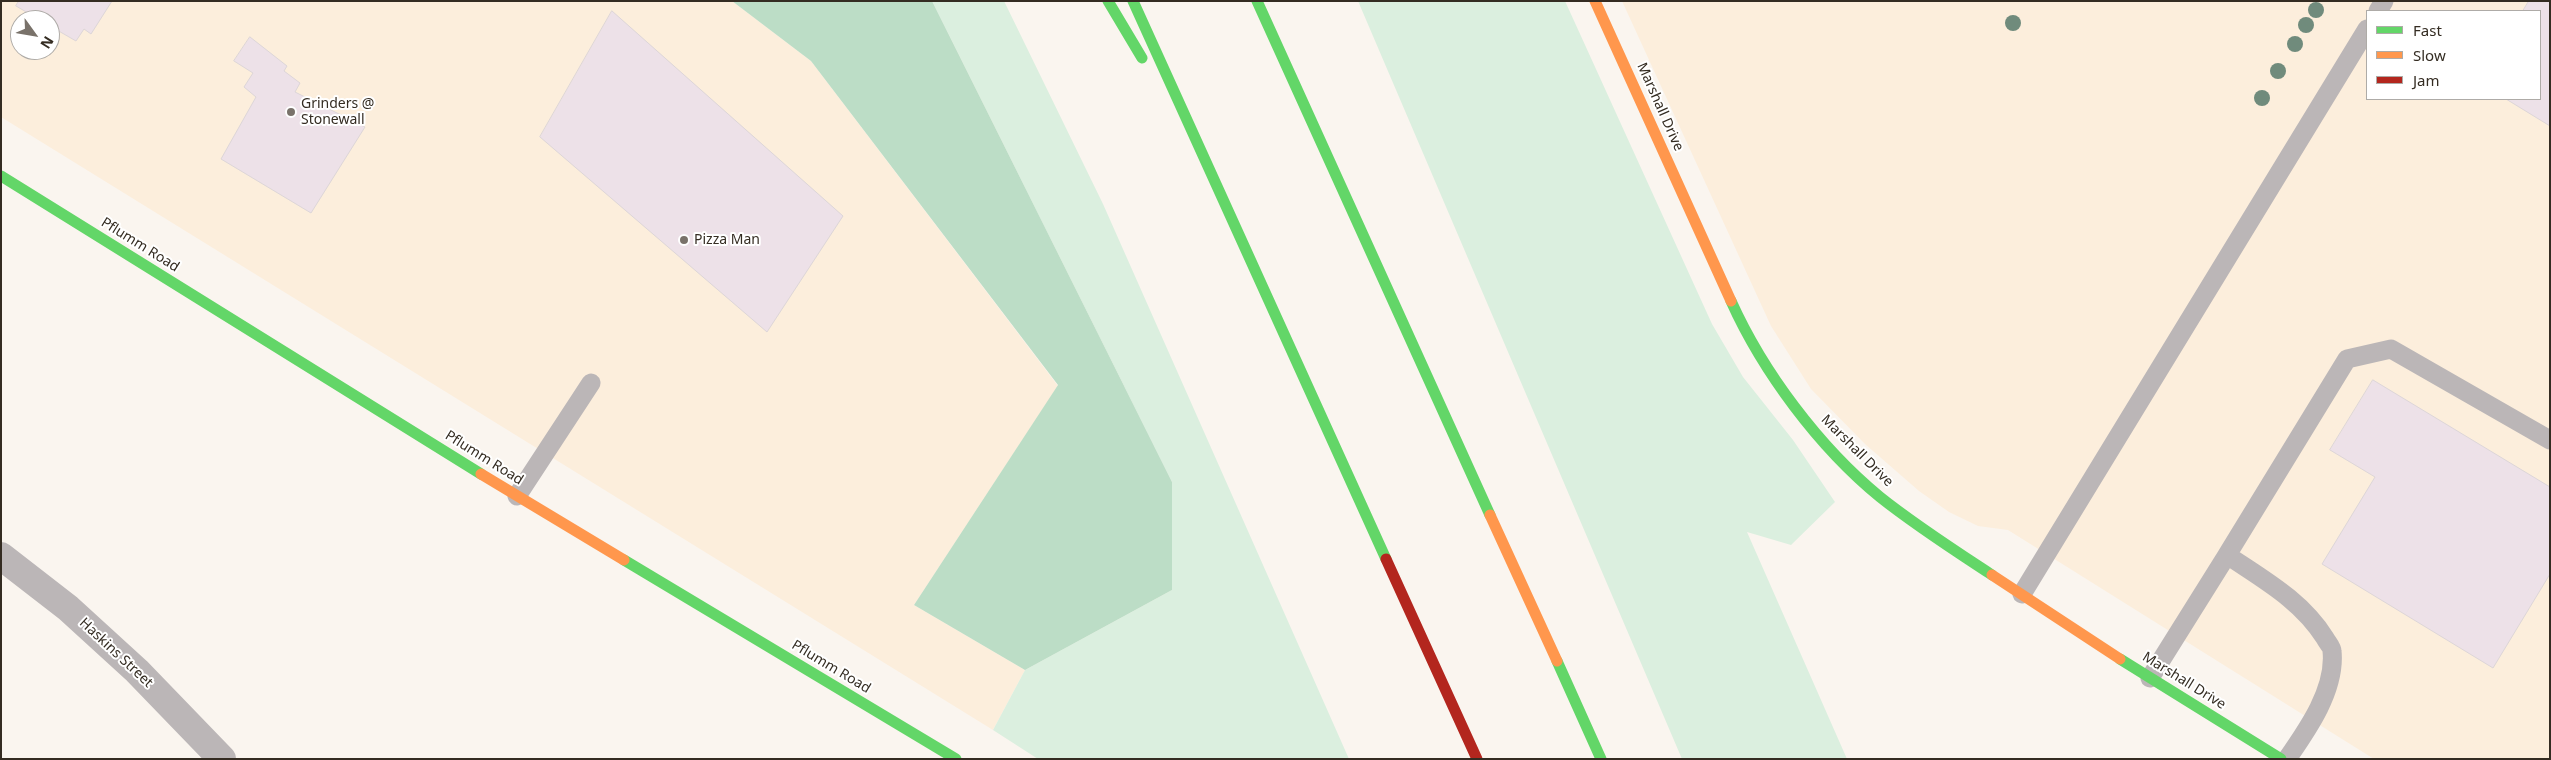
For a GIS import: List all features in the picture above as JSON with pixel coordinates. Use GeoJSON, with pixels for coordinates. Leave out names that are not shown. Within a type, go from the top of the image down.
{"type":"FeatureCollection","features":[{"type":"Feature","properties":{"kind":"main road"},"geometry":{"type":"LineString","coordinates":[[1108,1],[1204,159]]}},
{"type":"Feature","properties":{"kind":"main road"},"geometry":{"type":"LineString","coordinates":[[1133,1],[1477,759]]}},
{"type":"Feature","properties":{"kind":"main road"},"geometry":{"type":"LineString","coordinates":[[1257,1],[1601,759]]}},
{"type":"Feature","properties":{"kind":"main road","name":"Marshall Drive"},"geometry":{"type":"LineString","coordinates":[[1595,1],[1736,312],[1776,380],[1826,445],[1880,496],[1934,536],[2150,678],[2281,759]]}},
{"type":"Feature","properties":{"kind":"main road","name":"Pflumm Road"},"geometry":{"type":"LineString","coordinates":[[1,176],[517,496],[956,759]]}},
{"type":"Feature","properties":{"kind":"street","name":"Haskins Street"},"geometry":{"type":"LineString","coordinates":[[1,556],[68,608],[137,671],[222,759]]}},
{"type":"Feature","properties":{"kind":"lane"},"geometry":{"type":"LineString","coordinates":[[2022,594],[2366,31]]}},
{"type":"Feature","properties":{"kind":"lane"},"geometry":{"type":"LineString","coordinates":[[2150,678],[2347,359],[2391,349],[2550,440]]}},
{"type":"Feature","properties":{"kind":"lane"},"geometry":{"type":"LineString","coordinates":[[517,496],[591,383]]}},
{"type":"Feature","properties":{"kind":"lane"},"geometry":{"type":"LineString","coordinates":[[2227,555],[2294,601],[2312,618],[2332,650],[2328,684],[2314,720],[2287,759]]}},
{"type":"Feature","properties":{"kind":"shaded area"},"geometry":{"type":"Polygon","coordinates":[[[1,1],[732,1],[811,61],[1058,386],[914,605],[1025,670],[993,730],[1,117],[1,1]]]}},
{"type":"Feature","properties":{"kind":"shaded area"},"geometry":{"type":"Polygon","coordinates":[[[1622,1],[2550,1],[2550,759],[2374,759],[2008,530],[1978,526],[1949,512],[1919,491],[1865,444],[1811,389],[1771,326],[1622,1]]]}},
{"type":"Feature","properties":{"kind":"green space"},"geometry":{"type":"Polygon","coordinates":[[[732,1],[932,1],[1172,482],[1172,590],[1025,670],[914,605],[1058,385],[811,61],[732,1]]]}},
{"type":"Feature","properties":{"kind":"green space"},"geometry":{"type":"Polygon","coordinates":[[[932,1],[1004,1],[1103,204],[1349,759],[1038,759],[993,730],[1025,670],[1172,590],[1172,482],[932,1]]]}},
{"type":"Feature","properties":{"kind":"green space"},"geometry":{"type":"Polygon","coordinates":[[[1358,1],[1565,1],[1712,324],[1743,377],[1793,440],[1835,502],[1791,545],[1747,532],[1847,759],[1682,759],[1358,1]]]}},
{"type":"Feature","properties":{"kind":"building"},"geometry":{"type":"Polygon","coordinates":[[[19,1],[112,1],[91,34],[84,29],[76,41],[60,32],[60,10],[23,10],[16,6],[19,1]]]}},
{"type":"Feature","properties":{"kind":"building"},"geometry":{"type":"Polygon","coordinates":[[[2529,1],[2550,1],[2550,126],[2508,100],[2541,100],[2541,10],[2524,10],[2529,1]]]}},
{"type":"Feature","properties":{"kind":"building"},"geometry":{"type":"Polygon","coordinates":[[[612,11],[843,216],[767,332],[540,137],[612,11]]]}},
{"type":"Feature","properties":{"kind":"building","name":"Grinders @ Stonewall"},"geometry":{"type":"Polygon","coordinates":[[[250,37],[287,66],[284,71],[300,83],[295,92],[365,127],[311,213],[221,159],[256,97],[244,87],[253,73],[234,61],[250,37]]]}},
{"type":"Feature","properties":{"kind":"building"},"geometry":{"type":"Polygon","coordinates":[[[2373,380],[2550,487],[2550,574],[2493,668],[2322,564],[2375,477],[2330,450],[2373,380]]]}},
{"type":"Feature","properties":{"kind":"traffic: fast"},"geometry":{"type":"LineString","coordinates":[[1108,1],[1142,58]]}},
{"type":"Feature","properties":{"kind":"traffic: fast"},"geometry":{"type":"LineString","coordinates":[[1133,1],[1386,559]]}},
{"type":"Feature","properties":{"kind":"traffic: fast"},"geometry":{"type":"LineString","coordinates":[[1257,1],[1490,515]]}},
{"type":"Feature","properties":{"kind":"traffic: fast"},"geometry":{"type":"LineString","coordinates":[[1,176],[481,474]]}},
{"type":"Feature","properties":{"kind":"traffic: fast"},"geometry":{"type":"LineString","coordinates":[[1731,301],[1759,355],[1776,381],[1814,432],[1835,455],[1857,477],[1893,507],[1992,575]]}},
{"type":"Feature","properties":{"kind":"traffic: fast"},"geometry":{"type":"LineString","coordinates":[[624,560],[956,759]]}},
{"type":"Feature","properties":{"kind":"traffic: fast"},"geometry":{"type":"LineString","coordinates":[[2120,659],[2281,759]]}},
{"type":"Feature","properties":{"kind":"traffic: fast"},"geometry":{"type":"LineString","coordinates":[[1557,661],[1601,759]]}},
{"type":"Feature","properties":{"kind":"traffic: slow"},"geometry":{"type":"LineString","coordinates":[[1595,1],[1731,301]]}},
{"type":"Feature","properties":{"kind":"traffic: slow"},"geometry":{"type":"LineString","coordinates":[[481,474],[624,560]]}},
{"type":"Feature","properties":{"kind":"traffic: slow"},"geometry":{"type":"LineString","coordinates":[[1490,515],[1557,661]]}},
{"type":"Feature","properties":{"kind":"traffic: slow"},"geometry":{"type":"LineString","coordinates":[[1992,575],[2120,659]]}},
{"type":"Feature","properties":{"kind":"traffic: jam"},"geometry":{"type":"LineString","coordinates":[[1386,559],[1477,759]]}},
{"type":"Feature","properties":{"kind":"place","name":"Grinders @ Stonewall"},"geometry":{"type":"Point","coordinates":[291,112]}},
{"type":"Feature","properties":{"kind":"place","name":"Pizza Man"},"geometry":{"type":"Point","coordinates":[684,240]}}]}
